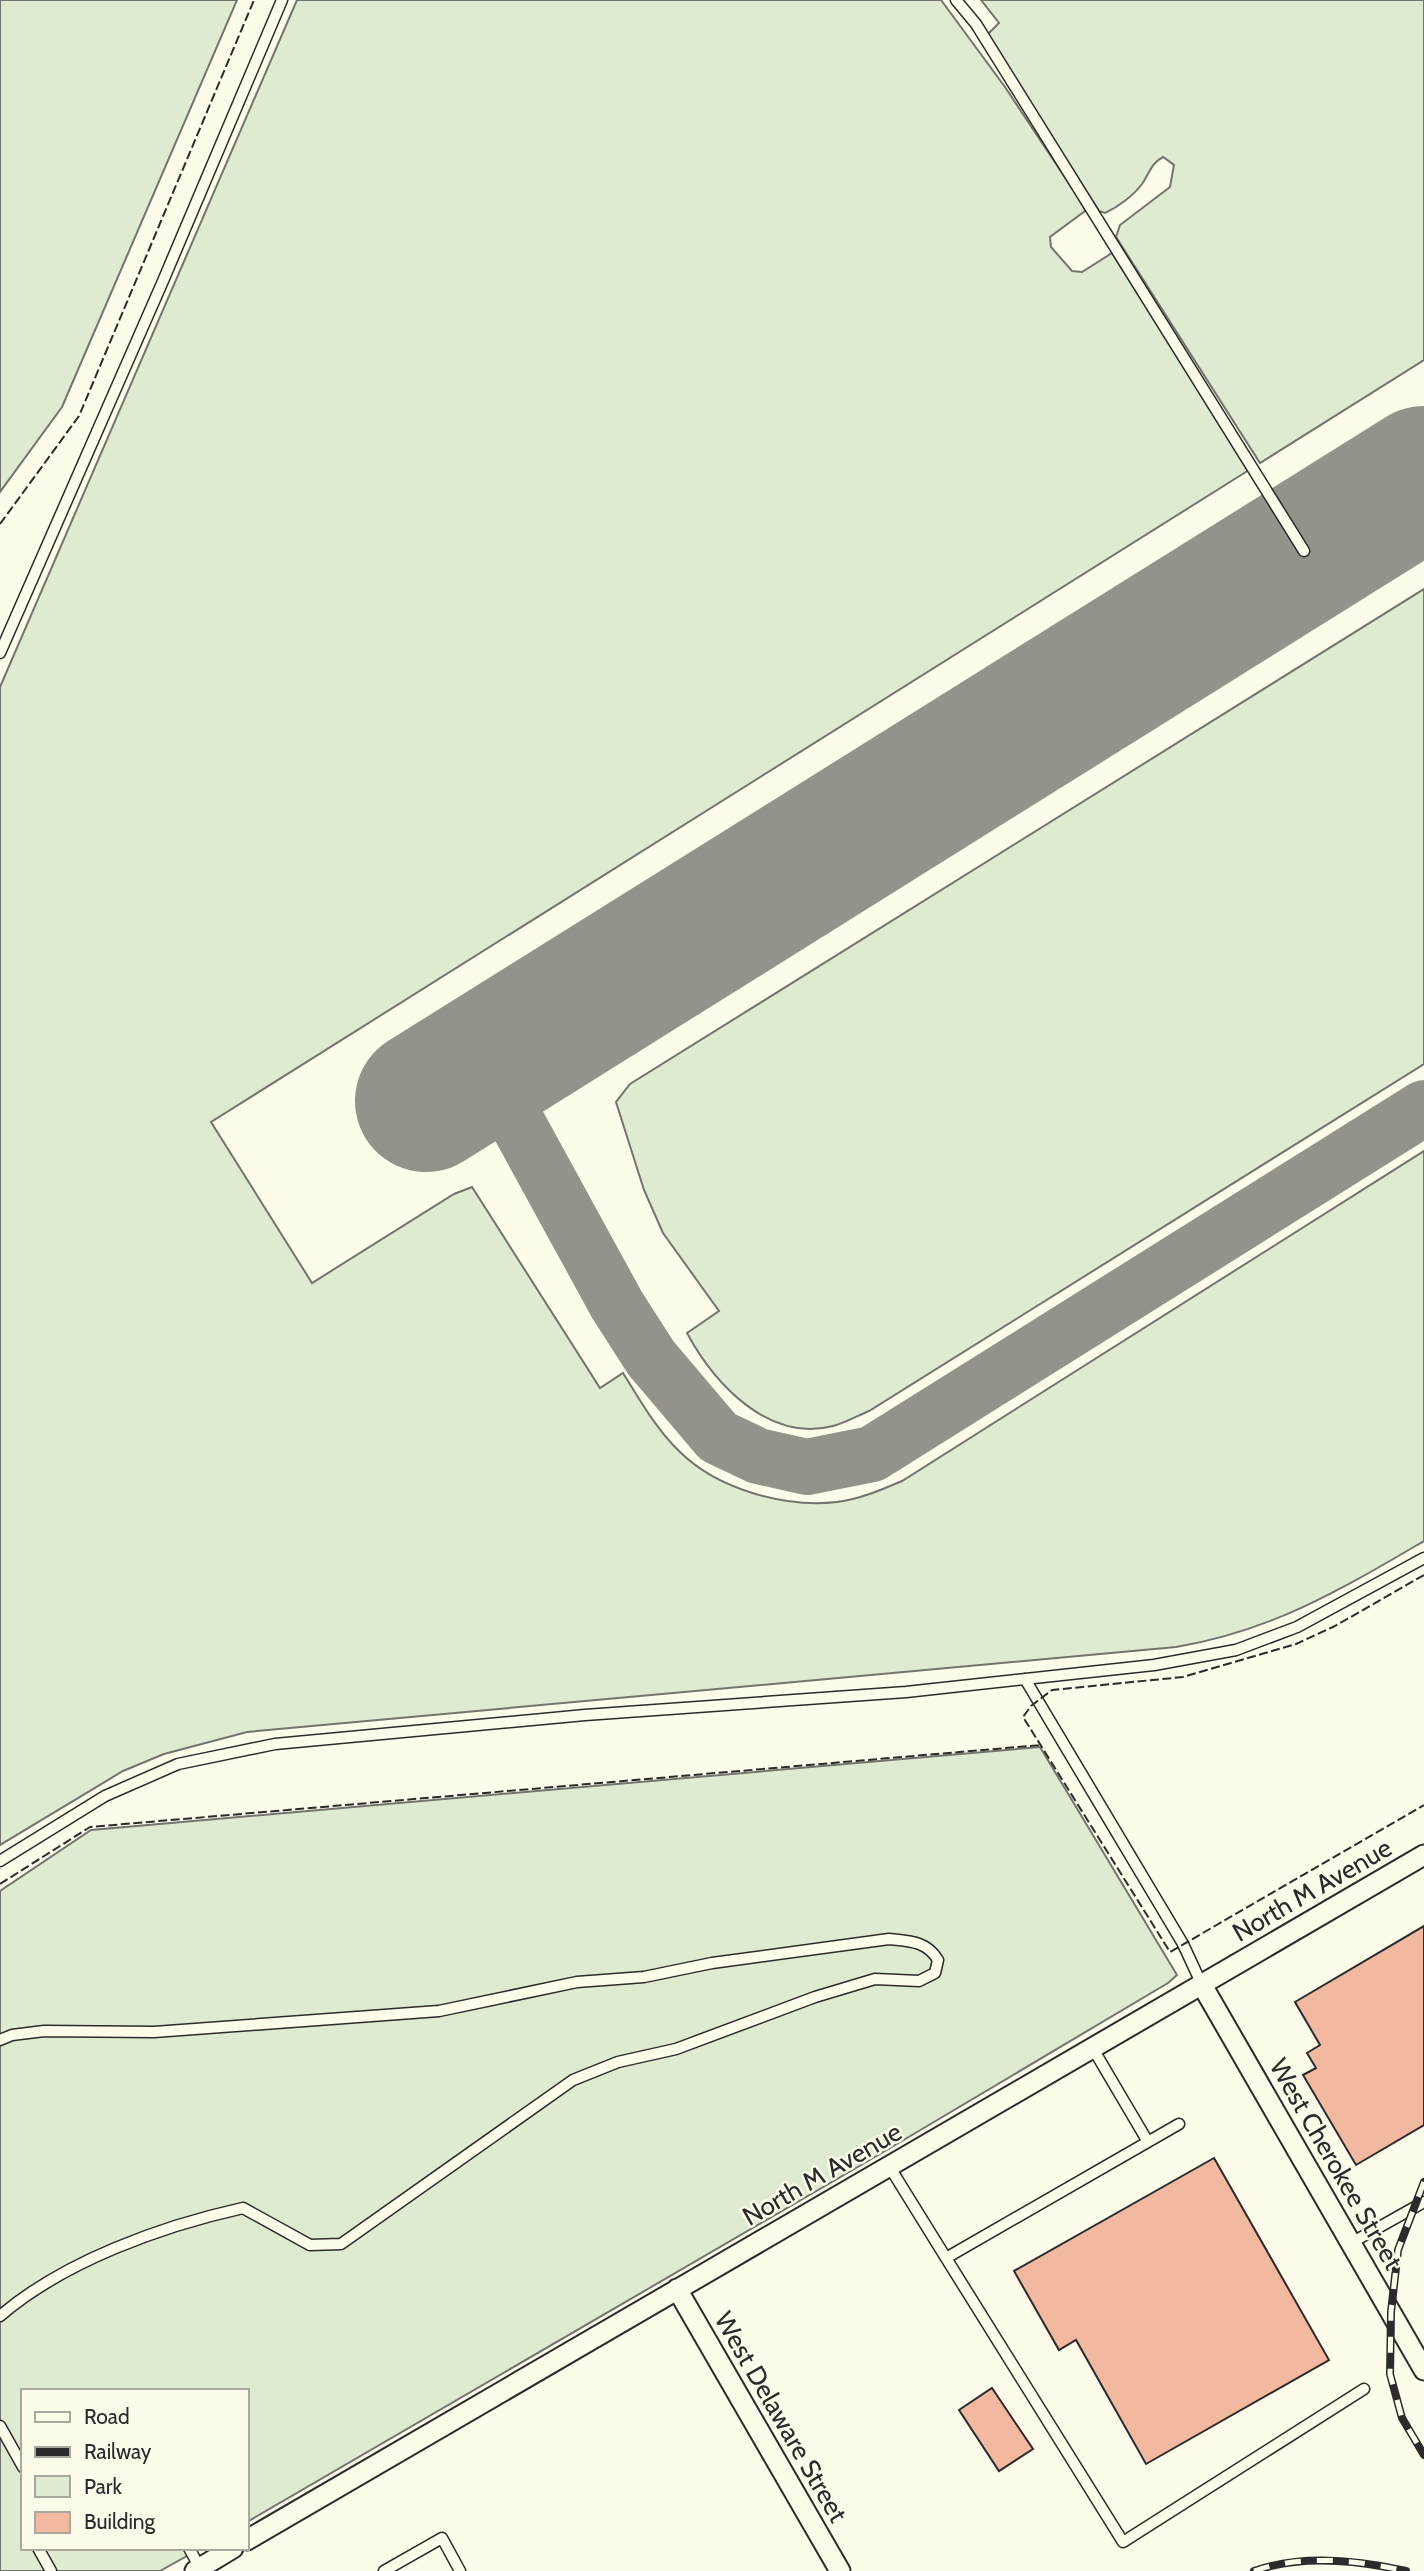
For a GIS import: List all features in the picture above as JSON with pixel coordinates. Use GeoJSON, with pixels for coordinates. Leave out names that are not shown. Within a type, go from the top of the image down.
{"type":"FeatureCollection","features":[{"type":"Feature","properties":{"kind":"street","name":"North M Avenue"},"geometry":{"type":"LineString","coordinates":[[248,2539],[1424,1855]]}},
{"type":"Feature","properties":{"kind":"street","name":"West Cherokee Street"},"geometry":{"type":"LineString","coordinates":[[1202,1985],[1424,2370]]}},
{"type":"Feature","properties":{"kind":"street","name":"West Delaware Street"},"geometry":{"type":"LineString","coordinates":[[677,2289],[840,2571]]}},
{"type":"Feature","properties":{"kind":"street"},"geometry":{"type":"LineString","coordinates":[[197,2569],[230,2550]]}},
{"type":"Feature","properties":{"kind":"lane"},"geometry":{"type":"LineString","coordinates":[[0,653],[163,281],[282,0]]}},
{"type":"Feature","properties":{"kind":"lane"},"geometry":{"type":"LineString","coordinates":[[956,0],[976,24],[1304,551]]}},
{"type":"Feature","properties":{"kind":"lane"},"geometry":{"type":"LineString","coordinates":[[0,1861],[105,1796],[178,1764],[275,1744],[585,1715],[906,1692],[1154,1665],[1236,1650],[1297,1627],[1424,1558]]}},
{"type":"Feature","properties":{"kind":"lane"},"geometry":{"type":"LineString","coordinates":[[1025,1679],[1183,1944],[1202,1985]]}},
{"type":"Feature","properties":{"kind":"lane"},"geometry":{"type":"LineString","coordinates":[[0,2040],[12,2035],[44,2031],[75,2034],[154,2032],[439,2011],[577,1982],[644,1976],[712,1963],[889,1939],[916,1942],[932,1949],[938,1960],[935,1973],[919,1981],[875,1979],[815,1997],[676,2049],[618,2063],[573,2080],[341,2244],[310,2245],[243,2208],[130,2242],[51,2281],[0,2316]]}},
{"type":"Feature","properties":{"kind":"lane"},"geometry":{"type":"LineString","coordinates":[[1093,2047],[1148,2142]]}},
{"type":"Feature","properties":{"kind":"lane"},"geometry":{"type":"LineString","coordinates":[[946,2258],[1179,2124]]}},
{"type":"Feature","properties":{"kind":"lane"},"geometry":{"type":"LineString","coordinates":[[889,2166],[1124,2542],[1364,2389]]}},
{"type":"Feature","properties":{"kind":"lane"},"geometry":{"type":"LineString","coordinates":[[1351,2244],[1424,2202]]}},
{"type":"Feature","properties":{"kind":"lane"},"geometry":{"type":"LineString","coordinates":[[0,2426],[21,2463]]}},
{"type":"Feature","properties":{"kind":"lane"},"geometry":{"type":"LineString","coordinates":[[384,2571],[442,2538],[460,2571]]}},
{"type":"Feature","properties":{"kind":"lane"},"geometry":{"type":"LineString","coordinates":[[39,2550],[51,2571]]}},
{"type":"Feature","properties":{"kind":"lane"},"geometry":{"type":"LineString","coordinates":[[189,2550],[197,2569]]}},
{"type":"Feature","properties":{"kind":"green space"},"geometry":{"type":"Polygon","coordinates":[[[0,0],[237,0],[62,407],[0,492],[0,0]]]}},
{"type":"Feature","properties":{"kind":"green space"},"geometry":{"type":"Polygon","coordinates":[[[297,0],[941,0],[1005,87],[1084,206],[1085,211],[1050,237],[1051,247],[1072,271],[1082,272],[1112,253],[1249,470],[211,1122],[312,1283],[454,1194],[472,1187],[600,1388],[623,1373],[663,1433],[679,1451],[712,1476],[774,1499],[837,1502],[878,1491],[902,1481],[1424,1151],[1424,1541],[1364,1576],[1275,1619],[1211,1640],[1176,1647],[247,1732],[164,1754],[123,1771],[0,1845],[0,687],[297,0]]]}},
{"type":"Feature","properties":{"kind":"green space"},"geometry":{"type":"Polygon","coordinates":[[[981,0],[1424,0],[1424,360],[1260,463],[1116,237],[1120,225],[1170,187],[1174,165],[1163,157],[1159,159],[1130,197],[1105,213],[1099,211],[987,35],[999,23],[981,0]]]}},
{"type":"Feature","properties":{"kind":"green space"},"geometry":{"type":"Polygon","coordinates":[[[1424,589],[1424,1064],[869,1411],[838,1425],[809,1429],[787,1426],[746,1405],[712,1371],[687,1333],[719,1311],[663,1233],[644,1190],[616,1102],[630,1084],[1424,589]]]}},
{"type":"Feature","properties":{"kind":"green space"},"geometry":{"type":"Polygon","coordinates":[[[1040,1747],[1177,1975],[1168,1983],[880,2154],[248,2521],[248,2389],[21,2389],[21,2550],[197,2550],[160,2571],[0,2571],[0,1891],[91,1830],[1040,1747]]]}},
{"type":"Feature","properties":{"kind":"building"},"geometry":{"type":"Polygon","coordinates":[[[1424,1926],[1424,2125],[1356,2165],[1303,2075],[1316,2068],[1307,2053],[1320,2045],[1295,2002],[1424,1926]]]}},
{"type":"Feature","properties":{"kind":"building"},"geometry":{"type":"Polygon","coordinates":[[[1214,2158],[1329,2360],[1146,2464],[1076,2340],[1059,2350],[1014,2271],[1214,2158]]]}},
{"type":"Feature","properties":{"kind":"building"},"geometry":{"type":"Polygon","coordinates":[[[992,2388],[1033,2449],[999,2471],[959,2410],[992,2388]]]}},
{"type":"Feature","properties":{"kind":"taxiway"},"geometry":{"type":"LineString","coordinates":[[525,1037],[508,1069],[505,1086],[507,1104],[617,1305],[651,1358],[718,1437],[758,1456],[807,1467],[872,1454],[1424,1108]]}},
{"type":"Feature","properties":{"kind":"runway"},"geometry":{"type":"LineString","coordinates":[[426,1101],[1424,477]]}},
{"type":"Feature","properties":{"kind":"railway"},"geometry":{"type":"LineString","coordinates":[[1424,2182],[1398,2250],[1391,2312],[1390,2374],[1402,2418],[1424,2455]]}},
{"type":"Feature","properties":{"kind":"railway"},"geometry":{"type":"LineString","coordinates":[[1254,2571],[1291,2562],[1330,2560],[1406,2571]]}},
{"type":"Feature","properties":{"kind":"fence"},"geometry":{"type":"LineString","coordinates":[[0,524],[79,416],[254,0]]}},
{"type":"Feature","properties":{"kind":"fence"},"geometry":{"type":"LineString","coordinates":[[1424,1575],[1335,1626],[1296,1644],[1183,1677],[1052,1690],[1031,1706],[1023,1717],[1170,1952],[1424,1805]]}},
{"type":"Feature","properties":{"kind":"fence"},"geometry":{"type":"LineString","coordinates":[[0,1884],[90,1827],[1041,1745]]}}]}
